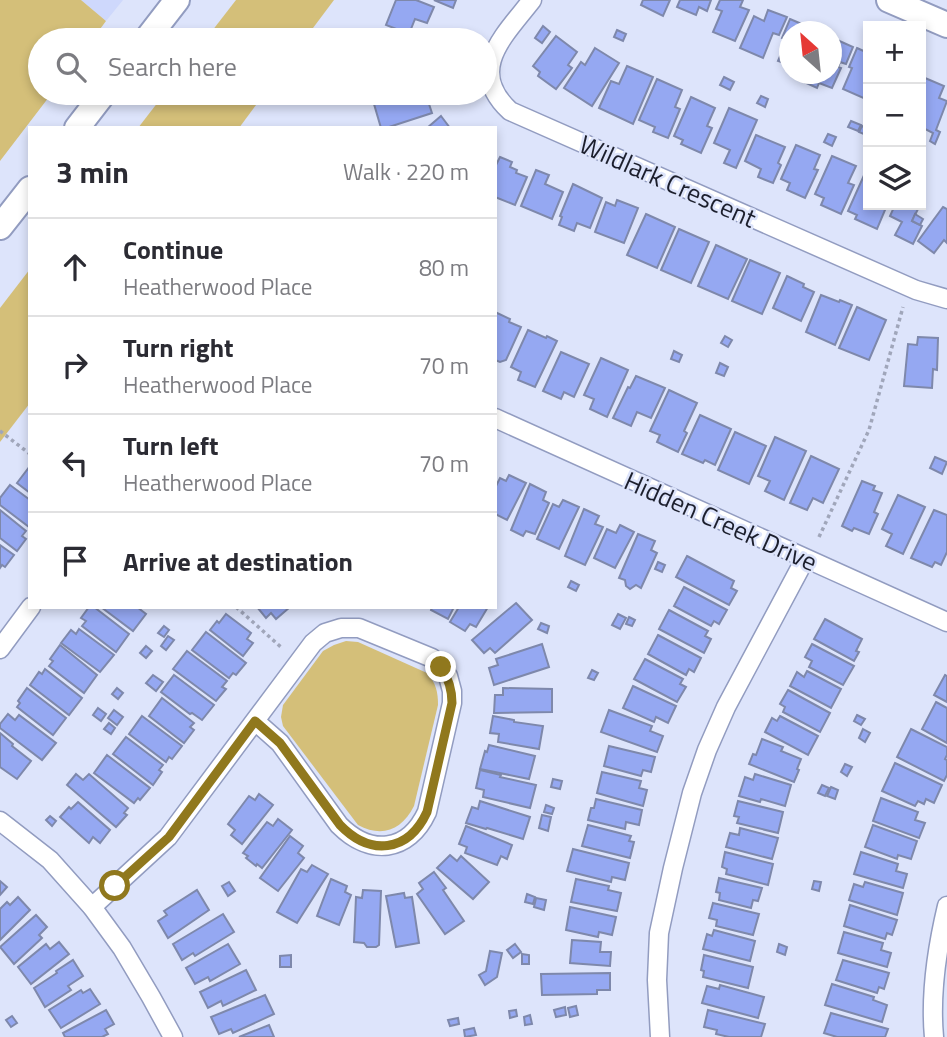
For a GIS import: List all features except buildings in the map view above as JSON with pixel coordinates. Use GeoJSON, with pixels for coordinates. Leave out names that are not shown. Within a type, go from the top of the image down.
{"type":"FeatureCollection","features":[{"type":"Feature","properties":{"kind":"main road"},"geometry":{"type":"LineString","coordinates":[[155,28],[177,0]]}},
{"type":"Feature","properties":{"kind":"main road"},"geometry":{"type":"LineString","coordinates":[[889,0],[947,25]]}},
{"type":"Feature","properties":{"kind":"main road"},"geometry":{"type":"LineString","coordinates":[[79,126],[95,105]]}},
{"type":"Feature","properties":{"kind":"main road"},"geometry":{"type":"LineString","coordinates":[[0,227],[28,191]]}},
{"type":"Feature","properties":{"kind":"street","name":"Wildlark Crescent"},"geometry":{"type":"LineString","coordinates":[[497,46],[532,0]]}},
{"type":"Feature","properties":{"kind":"street","name":"Wildlark Crescent"},"geometry":{"type":"LineString","coordinates":[[497,97],[510,111],[916,290],[947,299]]}},
{"type":"Feature","properties":{"kind":"street","name":"Hidden Creek Drive"},"geometry":{"type":"LineString","coordinates":[[497,419],[947,622]]}},
{"type":"Feature","properties":{"kind":"street"},"geometry":{"type":"LineString","coordinates":[[660,1037],[657,979],[659,933],[692,793],[726,707],[805,559]]}},
{"type":"Feature","properties":{"kind":"street"},"geometry":{"type":"LineString","coordinates":[[0,649],[30,609]]}},
{"type":"Feature","properties":{"kind":"street"},"geometry":{"type":"LineString","coordinates":[[92,907],[169,837],[255,721],[313,643],[325,633],[341,628],[359,628],[432,658],[448,676],[452,691],[452,703],[427,812],[413,833],[402,841],[385,846],[367,844],[350,836],[280,743],[255,721]]}},
{"type":"Feature","properties":{"kind":"street"},"geometry":{"type":"LineString","coordinates":[[0,821],[50,860],[92,907],[122,948],[173,1037]]}},
{"type":"Feature","properties":{"kind":"street"},"geometry":{"type":"LineString","coordinates":[[934,1037],[932,1019],[938,942],[947,906]]}},
{"type":"Feature","properties":{"kind":"path"},"geometry":{"type":"LineString","coordinates":[[819,537],[869,430],[903,307]]}},
{"type":"Feature","properties":{"kind":"path"},"geometry":{"type":"LineString","coordinates":[[0,431],[28,452]]}},
{"type":"Feature","properties":{"kind":"path"},"geometry":{"type":"LineString","coordinates":[[238,609],[282,648]]}},
{"type":"Feature","properties":{"kind":"shaded area"},"geometry":{"type":"Polygon","coordinates":[[[0,0],[81,0],[106,21],[101,28],[28,28],[28,105],[43,105],[0,161],[0,0]]]}},
{"type":"Feature","properties":{"kind":"shaded area"},"geometry":{"type":"Polygon","coordinates":[[[81,0],[123,0],[106,21],[81,0]]]}},
{"type":"Feature","properties":{"kind":"shaded area"},"geometry":{"type":"Polygon","coordinates":[[[236,0],[334,0],[313,28],[214,28],[236,0]]]}},
{"type":"Feature","properties":{"kind":"shaded area"},"geometry":{"type":"Polygon","coordinates":[[[156,105],[256,105],[240,126],[140,126],[156,105]]]}},
{"type":"Feature","properties":{"kind":"shaded area"},"geometry":{"type":"Polygon","coordinates":[[[28,272],[28,406],[0,442],[0,308],[28,272]]]}},
{"type":"Feature","properties":{"kind":"shaded area"},"geometry":{"type":"Polygon","coordinates":[[[346,641],[358,642],[427,673],[437,692],[438,705],[414,806],[404,821],[383,831],[358,825],[283,726],[281,717],[283,705],[323,651],[346,641]]]}},
{"type":"Feature","properties":{"kind":"route"},"geometry":{"type":"LineString","coordinates":[[115,886],[169,837],[255,721],[280,743],[350,836],[367,844],[385,846],[402,841],[422,823],[427,812],[452,703],[448,676],[441,667]]}}]}
